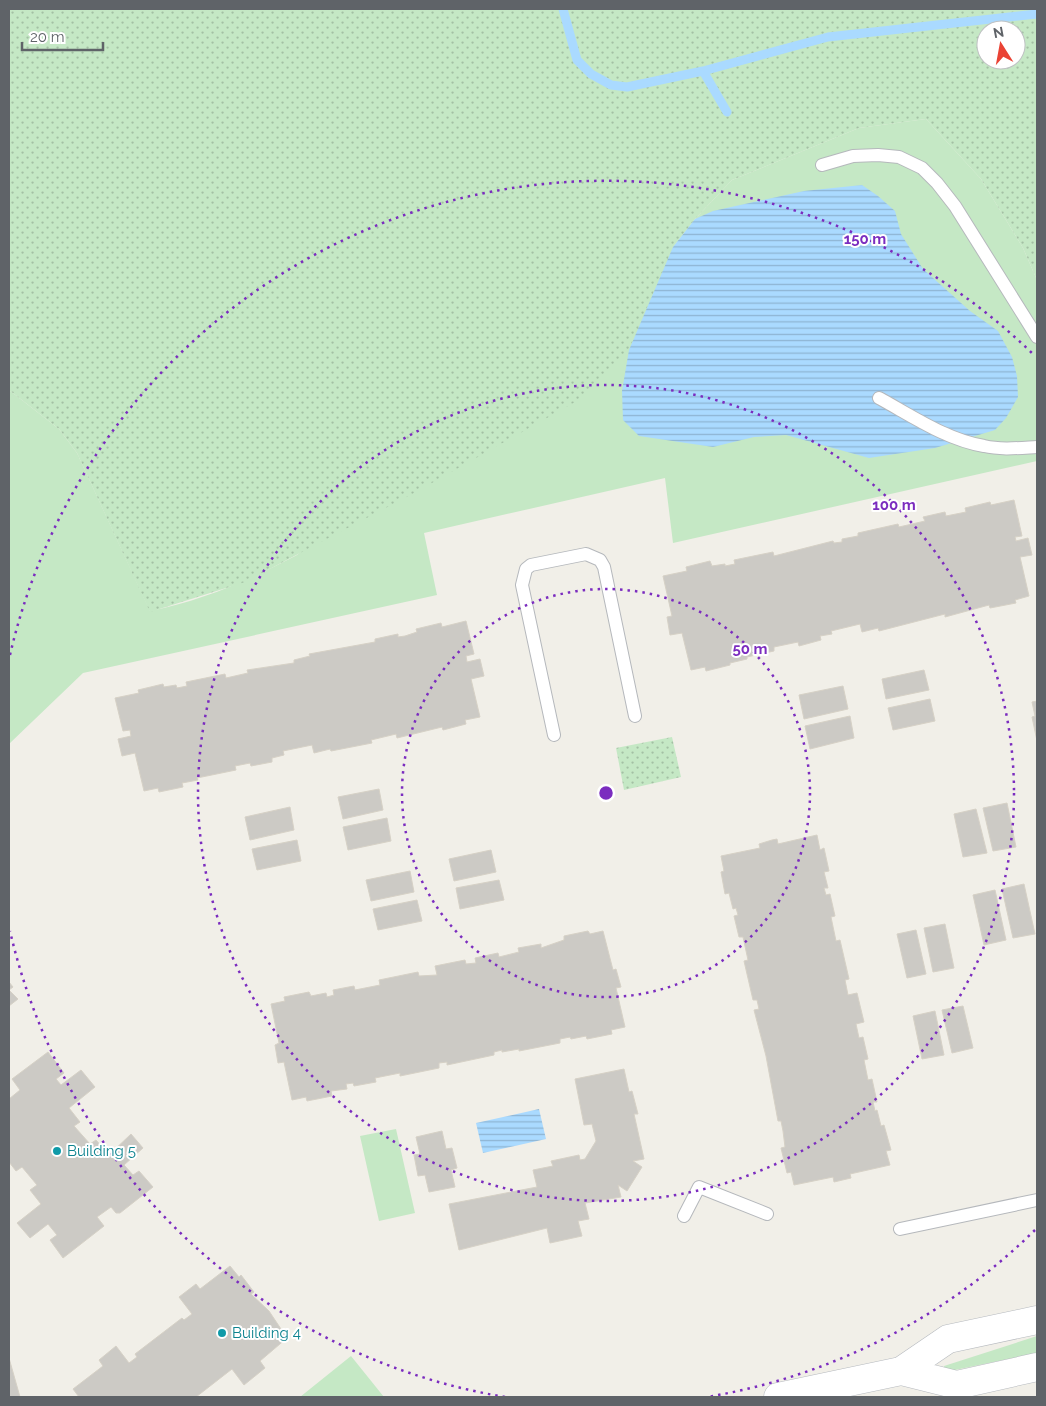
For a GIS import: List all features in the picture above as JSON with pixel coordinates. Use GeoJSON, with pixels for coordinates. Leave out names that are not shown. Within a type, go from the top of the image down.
{"type":"FeatureCollection","features":[{"type":"Feature","properties":{"kind":"main road"},"geometry":{"type":"LineString","coordinates":[[778,1397],[901,1371],[948,1339],[1037,1320]]}},
{"type":"Feature","properties":{"kind":"main road"},"geometry":{"type":"LineString","coordinates":[[901,1371],[957,1385],[1037,1367]]}},
{"type":"Feature","properties":{"kind":"lane"},"geometry":{"type":"LineString","coordinates":[[822,165],[853,156],[878,155],[899,157],[922,168],[955,206],[1037,337]]}},
{"type":"Feature","properties":{"kind":"lane"},"geometry":{"type":"LineString","coordinates":[[879,398],[961,441],[984,446],[1037,447]]}},
{"type":"Feature","properties":{"kind":"lane"},"geometry":{"type":"LineString","coordinates":[[554,735],[522,585],[526,569],[531,565],[586,554],[600,560],[604,567],[635,716]]}},
{"type":"Feature","properties":{"kind":"lane"},"geometry":{"type":"LineString","coordinates":[[684,1216],[699,1187],[767,1214]]}},
{"type":"Feature","properties":{"kind":"lane"},"geometry":{"type":"LineString","coordinates":[[900,1229],[1037,1200]]}},
{"type":"Feature","properties":{"kind":"green space"},"geometry":{"type":"Polygon","coordinates":[[[9,9],[1037,9],[1037,280],[1023,248],[981,179],[926,119],[859,128],[732,180],[695,219],[673,247],[629,350],[584,397],[416,492],[245,582],[150,612],[77,453],[59,429],[9,390],[9,9]]]}},
{"type":"Feature","properties":{"kind":"green space"},"geometry":{"type":"Polygon","coordinates":[[[926,119],[981,179],[1023,248],[1037,280],[1037,461],[673,543],[665,478],[424,533],[437,595],[83,673],[9,744],[9,390],[59,429],[77,453],[150,611],[188,602],[243,581],[297,555],[673,247],[695,219],[732,180],[859,128],[926,119]]]}},
{"type":"Feature","properties":{"kind":"green space"},"geometry":{"type":"Polygon","coordinates":[[[672,737],[681,777],[624,790],[616,748],[672,737]]]}},
{"type":"Feature","properties":{"kind":"green space"},"geometry":{"type":"Polygon","coordinates":[[[396,1129],[415,1213],[379,1221],[360,1136],[396,1129]]]}},
{"type":"Feature","properties":{"kind":"green space"},"geometry":{"type":"Polygon","coordinates":[[[1037,1336],[1037,1353],[945,1372],[944,1366],[1037,1336]]]}},
{"type":"Feature","properties":{"kind":"green space"},"geometry":{"type":"Polygon","coordinates":[[[351,1356],[384,1397],[300,1397],[351,1356]]]}},
{"type":"Feature","properties":{"kind":"water"},"geometry":{"type":"Polygon","coordinates":[[[862,185],[895,211],[901,234],[923,269],[970,311],[998,331],[1012,357],[1017,376],[1018,397],[1006,418],[995,430],[935,448],[869,458],[786,435],[754,437],[713,447],[639,436],[623,420],[622,391],[629,350],[673,247],[695,219],[713,211],[804,191],[862,185]]]}},
{"type":"Feature","properties":{"kind":"water"},"geometry":{"type":"Polygon","coordinates":[[[539,1109],[546,1139],[483,1153],[476,1123],[539,1109]]]}},
{"type":"Feature","properties":{"kind":"building"},"geometry":{"type":"Polygon","coordinates":[[[1014,500],[1022,536],[1015,537],[1016,541],[1028,538],[1032,555],[1020,557],[1029,596],[1015,600],[1016,603],[990,608],[989,605],[945,617],[945,614],[879,631],[878,628],[862,632],[860,624],[831,631],[832,634],[820,636],[821,640],[799,646],[798,642],[774,647],[774,651],[747,657],[747,659],[730,663],[730,665],[706,671],[705,667],[691,670],[682,633],[670,635],[667,617],[672,616],[663,576],[687,571],[686,567],[710,561],[712,566],[735,564],[734,560],[773,552],[774,556],[833,541],[834,543],[842,542],[842,539],[858,536],[858,533],[898,524],[899,527],[925,521],[923,517],[945,512],[946,516],[966,512],[965,508],[990,502],[991,505],[1014,500]]]}},
{"type":"Feature","properties":{"kind":"building"},"geometry":{"type":"Polygon","coordinates":[[[466,621],[474,654],[466,656],[467,662],[480,659],[484,676],[471,679],[480,717],[465,720],[466,724],[443,730],[442,727],[397,738],[396,734],[371,740],[372,743],[331,751],[330,749],[314,753],[312,745],[283,751],[284,755],[272,758],[272,762],[251,766],[250,763],[235,766],[236,770],[197,778],[198,780],[182,783],[183,787],[159,792],[158,788],[144,791],[135,753],[122,756],[118,739],[131,736],[130,730],[123,731],[115,698],[139,693],[138,690],[163,684],[164,687],[176,685],[177,688],[187,686],[186,682],[225,674],[226,678],[248,673],[247,670],[294,663],[294,660],[310,656],[309,654],[375,642],[375,639],[398,634],[398,637],[405,636],[417,632],[416,629],[441,623],[442,627],[466,621]]]}},
{"type":"Feature","properties":{"kind":"building"},"geometry":{"type":"Polygon","coordinates":[[[924,670],[929,690],[886,699],[882,679],[924,670]]]}},
{"type":"Feature","properties":{"kind":"building"},"geometry":{"type":"Polygon","coordinates":[[[843,686],[848,709],[804,719],[799,695],[843,686]]]}},
{"type":"Feature","properties":{"kind":"building"},"geometry":{"type":"Polygon","coordinates":[[[930,699],[935,721],[893,730],[888,708],[930,699]]]}},
{"type":"Feature","properties":{"kind":"building"},"geometry":{"type":"Polygon","coordinates":[[[1037,701],[1037,741],[1032,717],[1035,716],[1032,702],[1037,701]]]}},
{"type":"Feature","properties":{"kind":"building"},"geometry":{"type":"Polygon","coordinates":[[[850,716],[854,738],[810,749],[805,726],[850,716]]]}},
{"type":"Feature","properties":{"kind":"building"},"geometry":{"type":"Polygon","coordinates":[[[379,789],[383,810],[343,819],[338,797],[379,789]]]}},
{"type":"Feature","properties":{"kind":"building"},"geometry":{"type":"Polygon","coordinates":[[[1007,803],[1016,847],[993,851],[983,808],[1007,803]]]}},
{"type":"Feature","properties":{"kind":"building"},"geometry":{"type":"Polygon","coordinates":[[[290,807],[294,830],[250,840],[245,817],[290,807]]]}},
{"type":"Feature","properties":{"kind":"building"},"geometry":{"type":"Polygon","coordinates":[[[976,809],[987,853],[963,857],[954,814],[976,809]]]}},
{"type":"Feature","properties":{"kind":"building"},"geometry":{"type":"Polygon","coordinates":[[[387,818],[391,841],[348,850],[343,827],[387,818]]]}},
{"type":"Feature","properties":{"kind":"building"},"geometry":{"type":"Polygon","coordinates":[[[817,835],[820,850],[824,848],[829,871],[824,872],[828,888],[824,888],[826,895],[830,894],[835,916],[831,917],[836,941],[840,940],[849,979],[845,980],[848,995],[857,993],[864,1022],[856,1024],[859,1038],[863,1037],[868,1059],[864,1060],[868,1080],[872,1079],[877,1102],[873,1102],[875,1111],[877,1110],[881,1126],[884,1125],[891,1150],[886,1151],[890,1165],[850,1174],[851,1178],[834,1182],[833,1177],[794,1185],[791,1172],[787,1173],[781,1148],[785,1147],[783,1131],[781,1121],[778,1121],[766,1056],[754,1010],[759,1009],[757,1000],[753,1000],[744,961],[748,960],[743,937],[739,937],[734,916],[738,915],[736,908],[733,909],[729,893],[725,894],[721,872],[724,871],[721,856],[760,848],[759,844],[772,840],[777,839],[778,844],[817,835]]]}},
{"type":"Feature","properties":{"kind":"building"},"geometry":{"type":"Polygon","coordinates":[[[297,840],[301,861],[257,870],[252,849],[297,840]]]}},
{"type":"Feature","properties":{"kind":"building"},"geometry":{"type":"Polygon","coordinates":[[[491,850],[496,872],[454,881],[449,859],[491,850]]]}},
{"type":"Feature","properties":{"kind":"building"},"geometry":{"type":"Polygon","coordinates":[[[410,871],[414,892],[371,901],[366,880],[410,871]]]}},
{"type":"Feature","properties":{"kind":"building"},"geometry":{"type":"Polygon","coordinates":[[[499,880],[504,900],[460,909],[456,888],[499,880]]]}},
{"type":"Feature","properties":{"kind":"building"},"geometry":{"type":"Polygon","coordinates":[[[1024,884],[1035,934],[1013,938],[1002,889],[1024,884]]]}},
{"type":"Feature","properties":{"kind":"building"},"geometry":{"type":"Polygon","coordinates":[[[995,890],[1006,940],[984,945],[973,895],[995,890]]]}},
{"type":"Feature","properties":{"kind":"building"},"geometry":{"type":"Polygon","coordinates":[[[417,900],[422,921],[378,930],[373,909],[417,900]]]}},
{"type":"Feature","properties":{"kind":"building"},"geometry":{"type":"Polygon","coordinates":[[[945,924],[954,968],[933,972],[924,928],[945,924]]]}},
{"type":"Feature","properties":{"kind":"building"},"geometry":{"type":"Polygon","coordinates":[[[916,930],[926,974],[907,978],[897,934],[916,930]]]}},
{"type":"Feature","properties":{"kind":"building"},"geometry":{"type":"Polygon","coordinates":[[[588,931],[590,934],[603,931],[613,970],[616,969],[621,987],[616,988],[625,1027],[611,1030],[612,1034],[587,1039],[586,1036],[571,1039],[570,1037],[560,1039],[560,1043],[519,1051],[519,1049],[502,1052],[502,1050],[494,1052],[494,1055],[447,1065],[447,1062],[439,1063],[439,1068],[400,1076],[400,1073],[375,1078],[376,1082],[354,1086],[353,1083],[346,1084],[347,1089],[331,1091],[332,1096],[307,1101],[306,1097],[292,1100],[284,1062],[278,1063],[275,1045],[279,1043],[271,1004],[285,1001],[284,997],[309,992],[311,996],[326,993],[327,997],[334,995],[333,990],[354,986],[355,990],[380,985],[379,980],[418,972],[419,976],[437,975],[435,966],[465,960],[466,964],[476,963],[475,958],[498,953],[499,957],[519,952],[518,948],[541,944],[541,948],[564,940],[564,936],[588,931]]]}},
{"type":"Feature","properties":{"kind":"building"},"geometry":{"type":"Polygon","coordinates":[[[9,982],[13,987],[9,990],[9,982]]]}},
{"type":"Feature","properties":{"kind":"building"},"geometry":{"type":"Polygon","coordinates":[[[9,990],[18,999],[9,1006],[9,990]]]}},
{"type":"Feature","properties":{"kind":"building"},"geometry":{"type":"Polygon","coordinates":[[[963,1006],[973,1048],[952,1053],[942,1010],[963,1006]]]}},
{"type":"Feature","properties":{"kind":"building"},"geometry":{"type":"Polygon","coordinates":[[[935,1011],[944,1055],[922,1059],[913,1016],[935,1011]]]}},
{"type":"Feature","properties":{"kind":"building","name":"Building 5"},"geometry":{"type":"Polygon","coordinates":[[[48,1052],[64,1073],[56,1079],[61,1085],[81,1070],[95,1087],[69,1108],[80,1122],[74,1126],[90,1144],[96,1140],[109,1155],[131,1134],[143,1148],[124,1165],[133,1175],[139,1171],[153,1187],[120,1213],[116,1213],[111,1207],[97,1217],[104,1226],[63,1258],[50,1240],[57,1235],[48,1224],[30,1238],[17,1223],[41,1204],[30,1190],[37,1185],[22,1167],[16,1171],[9,1162],[9,1099],[20,1090],[12,1079],[48,1052]]]}},
{"type":"Feature","properties":{"kind":"building"},"geometry":{"type":"Polygon","coordinates":[[[624,1069],[629,1092],[632,1091],[638,1114],[634,1114],[644,1159],[633,1161],[642,1167],[627,1191],[618,1185],[621,1197],[585,1203],[589,1219],[578,1221],[582,1236],[550,1243],[547,1228],[459,1250],[449,1204],[537,1187],[533,1170],[553,1166],[551,1161],[579,1155],[580,1160],[585,1159],[596,1141],[592,1124],[584,1125],[575,1079],[624,1069]]]}},
{"type":"Feature","properties":{"kind":"building"},"geometry":{"type":"Polygon","coordinates":[[[442,1131],[446,1149],[452,1148],[457,1168],[451,1170],[455,1187],[429,1192],[425,1175],[418,1176],[414,1155],[420,1154],[416,1137],[442,1131]]]}},
{"type":"Feature","properties":{"kind":"building","name":"Building 4"},"geometry":{"type":"Polygon","coordinates":[[[230,1266],[239,1277],[241,1275],[254,1292],[251,1294],[269,1311],[287,1338],[260,1361],[265,1368],[244,1385],[232,1369],[196,1397],[79,1397],[73,1389],[103,1366],[99,1360],[116,1346],[129,1363],[137,1357],[135,1354],[182,1318],[184,1320],[192,1314],[179,1297],[196,1284],[200,1289],[230,1266]]]}},
{"type":"Feature","properties":{"kind":"building"},"geometry":{"type":"Polygon","coordinates":[[[9,1358],[20,1397],[9,1397],[9,1358]]]}},
{"type":"Feature","properties":{"kind":"waterway"},"geometry":{"type":"LineString","coordinates":[[563,9],[577,60],[591,74],[611,85],[627,87],[703,71],[828,37],[1037,14]]}},
{"type":"Feature","properties":{"kind":"waterway"},"geometry":{"type":"LineString","coordinates":[[703,71],[727,112]]}},
{"type":"Feature","properties":{"kind":"place","name":"Building 5"},"geometry":{"type":"Point","coordinates":[57,1151]}},
{"type":"Feature","properties":{"kind":"place","name":"Building 4"},"geometry":{"type":"Point","coordinates":[222,1333]}}]}
